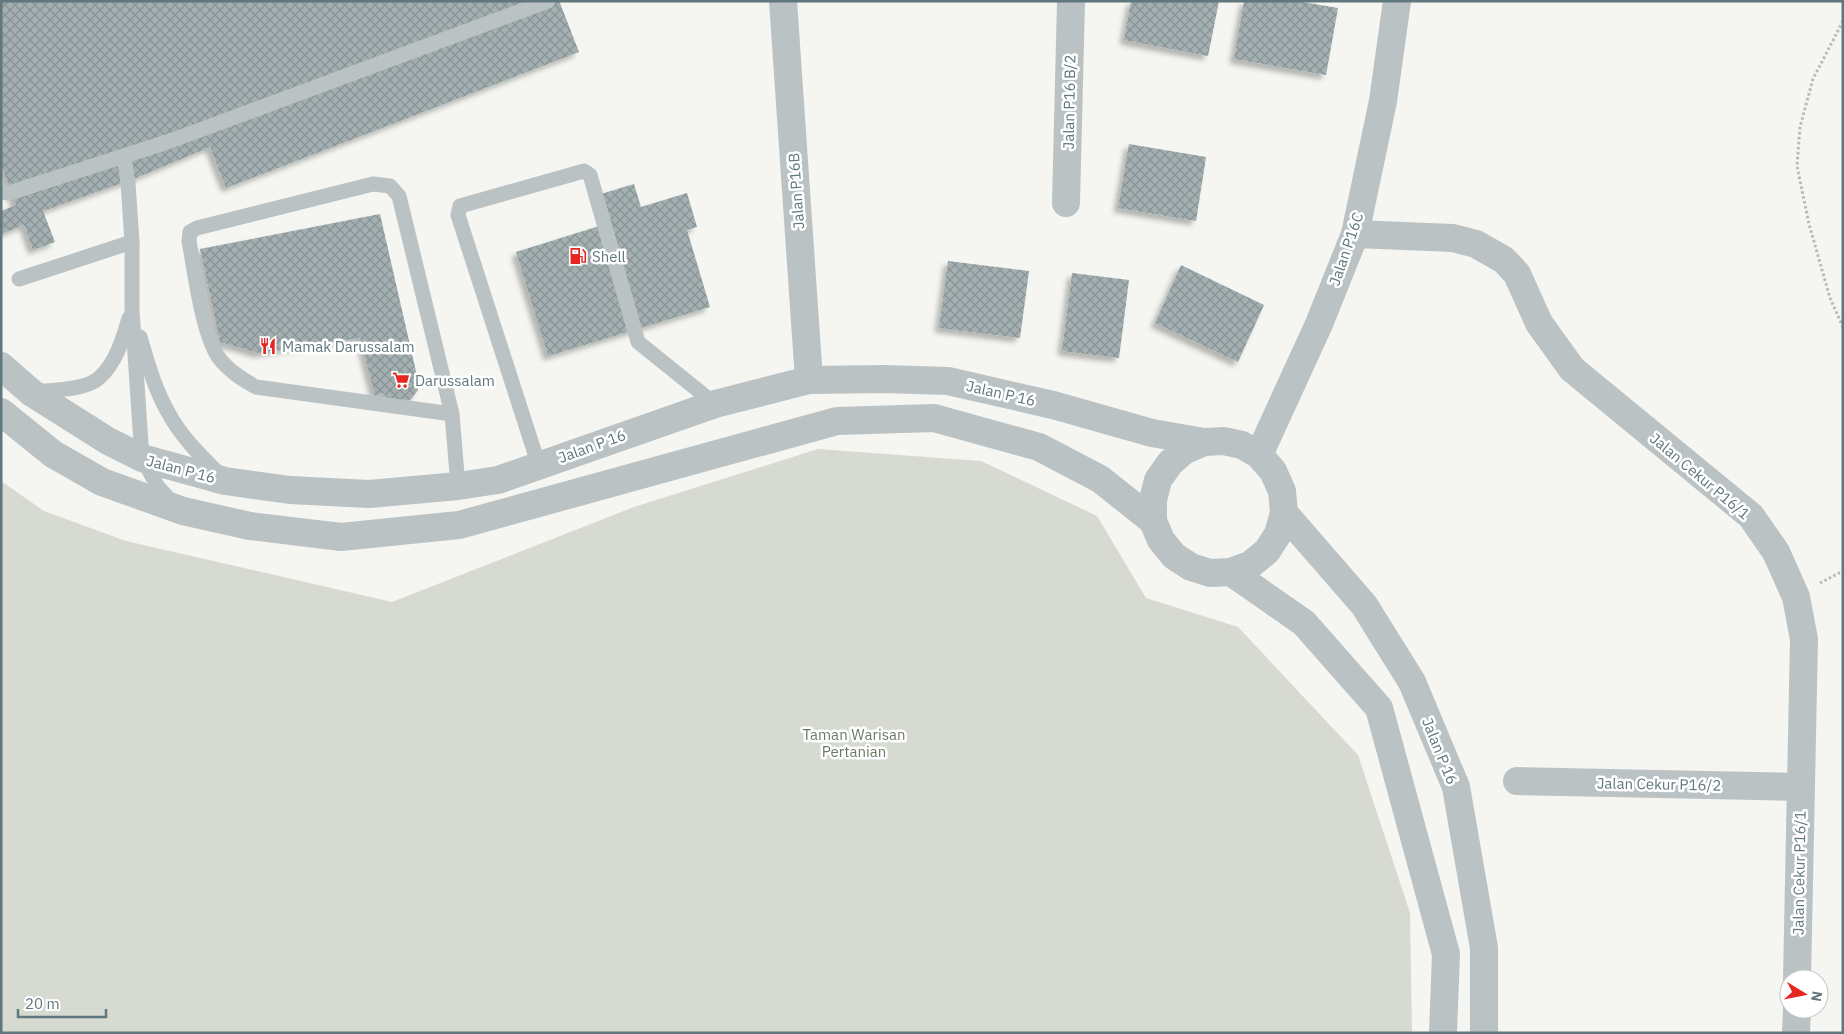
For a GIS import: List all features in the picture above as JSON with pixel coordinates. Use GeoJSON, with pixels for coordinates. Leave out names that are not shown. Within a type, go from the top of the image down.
{"type":"FeatureCollection","features":[{"type":"Feature","properties":{"kind":"street","name":"Jalan P16B"},"geometry":{"type":"LineString","coordinates":[[783,1],[809,380]]}},
{"type":"Feature","properties":{"kind":"street","name":"Jalan P16 B/2"},"geometry":{"type":"LineString","coordinates":[[1066,203],[1071,1]]}},
{"type":"Feature","properties":{"kind":"street","name":"Jalan P16C"},"geometry":{"type":"LineString","coordinates":[[1259,455],[1319,324],[1355,234],[1383,101],[1397,1]]}},
{"type":"Feature","properties":{"kind":"street","name":"Jalan Cekur P16/1"},"geometry":{"type":"LineString","coordinates":[[1355,234],[1452,238],[1476,244],[1504,260],[1517,274],[1539,324],[1572,368],[1751,516],[1776,552],[1796,597],[1804,639],[1797,969]]}},
{"type":"Feature","properties":{"kind":"street","name":"Jalan P 16"},"geometry":{"type":"LineString","coordinates":[[1,366],[32,393],[108,441],[142,458],[226,481],[290,490],[369,494],[458,486],[498,480],[715,404],[809,380],[884,379],[948,381],[1053,405],[1152,432],[1204,442],[1224,441],[1242,445],[1259,455],[1273,471],[1282,491],[1284,513],[1278,534],[1267,551],[1250,564],[1231,572],[1210,573],[1191,567],[1174,556],[1161,540],[1153,521],[1152,500],[1158,480],[1170,463],[1186,450],[1204,442]]}},
{"type":"Feature","properties":{"kind":"street","name":"Jalan P 16"},"geometry":{"type":"LineString","coordinates":[[1,412],[53,454],[102,482],[182,511],[250,526],[341,537],[459,525],[838,421],[934,418],[1039,447],[1100,479],[1153,521]]}},
{"type":"Feature","properties":{"kind":"street","name":"Jalan P 16"},"geometry":{"type":"LineString","coordinates":[[1284,513],[1364,605],[1412,682],[1456,787],[1484,948],[1484,1033]]}},
{"type":"Feature","properties":{"kind":"street"},"geometry":{"type":"LineString","coordinates":[[1231,572],[1304,623],[1379,708],[1446,954],[1443,1033]]}},
{"type":"Feature","properties":{"kind":"street","name":"Jalan Cekur P16/2"},"geometry":{"type":"LineString","coordinates":[[1517,781],[1801,787]]}},
{"type":"Feature","properties":{"kind":"street"},"geometry":{"type":"LineString","coordinates":[[1796,1033],[1797,1019]]}},
{"type":"Feature","properties":{"kind":"lane"},"geometry":{"type":"LineString","coordinates":[[1,192],[9,194],[170,141],[548,1]]}},
{"type":"Feature","properties":{"kind":"lane"},"geometry":{"type":"LineString","coordinates":[[124,156],[132,242],[132,310],[142,458],[158,487],[182,511]]}},
{"type":"Feature","properties":{"kind":"lane"},"geometry":{"type":"LineString","coordinates":[[539,466],[458,215],[460,206],[584,171],[590,175],[638,342],[715,404]]}},
{"type":"Feature","properties":{"kind":"lane"},"geometry":{"type":"LineString","coordinates":[[452,414],[256,387],[242,379],[219,358],[208,338],[189,242],[190,232],[197,228],[373,184],[390,186],[399,196],[452,414],[458,486]]}},
{"type":"Feature","properties":{"kind":"lane"},"geometry":{"type":"LineString","coordinates":[[19,279],[132,242]]}},
{"type":"Feature","properties":{"kind":"lane"},"geometry":{"type":"LineString","coordinates":[[32,393],[80,387],[98,379],[113,360],[121,344],[132,310]]}},
{"type":"Feature","properties":{"kind":"lane"},"geometry":{"type":"LineString","coordinates":[[132,310],[152,378],[170,416],[196,451],[226,481]]}},
{"type":"Feature","properties":{"kind":"path"},"geometry":{"type":"LineString","coordinates":[[1843,21],[1813,79],[1800,127],[1797,166],[1809,224],[1830,298],[1843,327]]}},
{"type":"Feature","properties":{"kind":"green space","name":"Taman Warisan Pertanian"},"geometry":{"type":"Polygon","coordinates":[[[818,449],[981,461],[1097,516],[1146,598],[1238,627],[1358,755],[1410,913],[1412,1033],[1,1033],[1,481],[44,511],[126,541],[392,602],[634,507],[818,449]]]}},
{"type":"Feature","properties":{"kind":"building"},"geometry":{"type":"Polygon","coordinates":[[[1,1],[561,1],[560,3],[579,52],[226,188],[210,147],[136,178],[43,211],[55,242],[33,250],[24,225],[1,234],[1,211],[16,205],[1,165],[1,1]]]}},
{"type":"Feature","properties":{"kind":"building"},"geometry":{"type":"Polygon","coordinates":[[[1131,1],[1219,1],[1208,56],[1124,40],[1131,1]]]}},
{"type":"Feature","properties":{"kind":"building"},"geometry":{"type":"Polygon","coordinates":[[[1244,1],[1297,1],[1338,8],[1326,75],[1234,59],[1244,1]]]}},
{"type":"Feature","properties":{"kind":"building"},"geometry":{"type":"Polygon","coordinates":[[[1129,144],[1206,157],[1196,221],[1118,208],[1129,144]]]}},
{"type":"Feature","properties":{"kind":"building"},"geometry":{"type":"Polygon","coordinates":[[[634,184],[641,207],[687,193],[697,227],[687,230],[710,307],[548,356],[516,252],[609,223],[601,194],[634,184]]]}},
{"type":"Feature","properties":{"kind":"building"},"geometry":{"type":"Polygon","coordinates":[[[380,214],[418,380],[418,390],[411,399],[406,402],[389,400],[383,393],[375,396],[360,338],[258,353],[220,342],[200,249],[380,214]]]}},
{"type":"Feature","properties":{"kind":"building"},"geometry":{"type":"Polygon","coordinates":[[[948,261],[1029,271],[1020,338],[939,328],[948,261]]]}},
{"type":"Feature","properties":{"kind":"building"},"geometry":{"type":"Polygon","coordinates":[[[1181,265],[1264,305],[1238,362],[1155,323],[1181,265]]]}},
{"type":"Feature","properties":{"kind":"building"},"geometry":{"type":"Polygon","coordinates":[[[1072,273],[1129,280],[1119,358],[1062,351],[1072,273]]]}},
{"type":"Feature","properties":{"kind":"place","name":"Shell"},"geometry":{"type":"Point","coordinates":[578,256]}},
{"type":"Feature","properties":{"kind":"place","name":"Mamak Darussalam"},"geometry":{"type":"Point","coordinates":[268,346]}},
{"type":"Feature","properties":{"kind":"place","name":"Darussalam"},"geometry":{"type":"Point","coordinates":[401,380]}}]}
